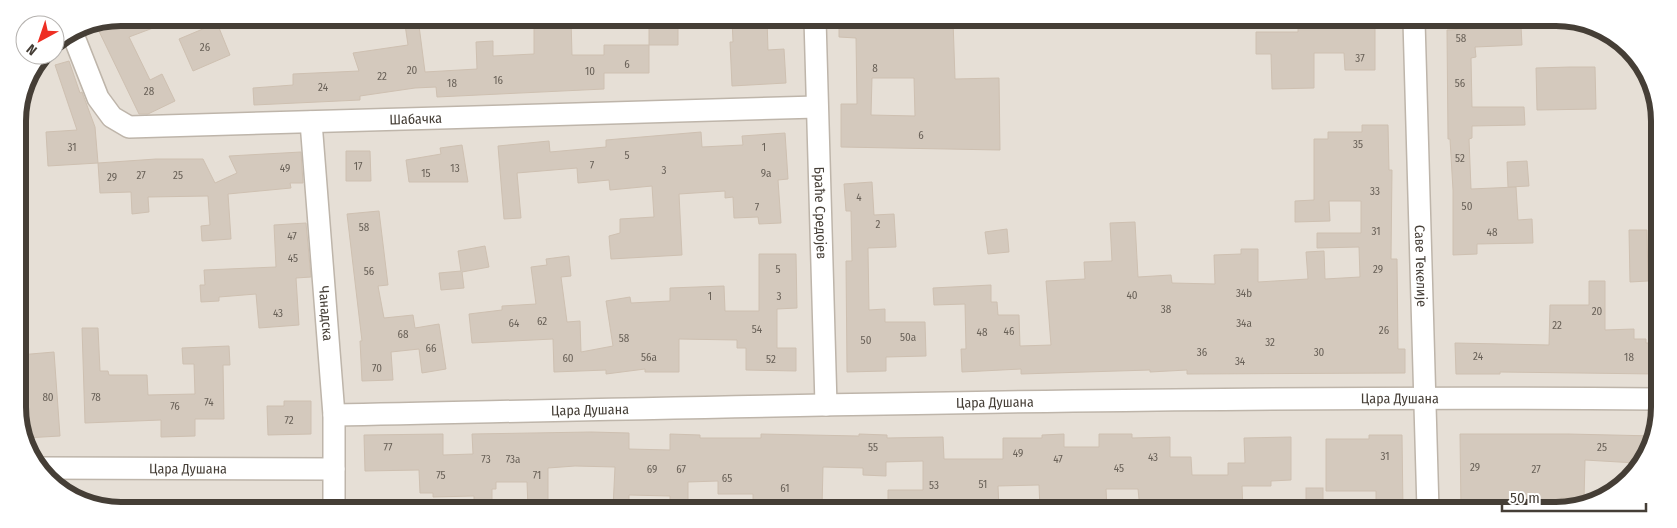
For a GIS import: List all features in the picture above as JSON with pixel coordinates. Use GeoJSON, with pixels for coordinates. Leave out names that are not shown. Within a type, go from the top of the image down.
{"type":"FeatureCollection","features":[{"type":"Feature","properties":{"kind":"street","name":"Браће Средојев"},"geometry":{"type":"LineString","coordinates":[[815,26],[826,405]]}},
{"type":"Feature","properties":{"kind":"street","name":"Саве Текелије"},"geometry":{"type":"LineString","coordinates":[[1414,26],[1428,502]]}},
{"type":"Feature","properties":{"kind":"street","name":"Шабачка"},"geometry":{"type":"LineString","coordinates":[[75,39],[98,98],[112,117],[129,128],[817,106]]}},
{"type":"Feature","properties":{"kind":"street","name":"Чанадска"},"geometry":{"type":"LineString","coordinates":[[311,122],[334,415],[334,502]]}},
{"type":"Feature","properties":{"kind":"street","name":"Цара Душана"},"geometry":{"type":"LineString","coordinates":[[334,415],[826,405],[1425,397],[1651,399]]}},
{"type":"Feature","properties":{"kind":"street","name":"Цара Душана"},"geometry":{"type":"LineString","coordinates":[[49,468],[334,469]]}},
{"type":"Feature","properties":{"kind":"shaded area"},"geometry":{"type":"Polygon","coordinates":[[[115,26],[1556,26],[1580,29],[1608,42],[1627,59],[1641,79],[1649,103],[1651,121],[1651,407],[1648,431],[1635,459],[1614,482],[1586,497],[1562,502],[121,502],[97,499],[74,489],[54,474],[36,449],[27,419],[26,115],[29,97],[45,65],[65,65],[65,45],[74,39],[91,31],[115,26]]]}},
{"type":"Feature","properties":{"kind":"building"},"geometry":{"type":"Polygon","coordinates":[[[115,26],[158,26],[129,37],[150,80],[162,74],[175,101],[148,114],[139,114],[98,29],[115,26]]]}},
{"type":"Feature","properties":{"kind":"building"},"geometry":{"type":"Polygon","coordinates":[[[210,26],[218,26],[230,55],[193,71],[179,39],[210,26]]]}},
{"type":"Feature","properties":{"kind":"building"},"geometry":{"type":"Polygon","coordinates":[[[405,26],[419,26],[425,72],[477,69],[476,42],[493,41],[493,56],[534,54],[534,26],[571,26],[572,55],[604,55],[604,45],[649,45],[649,73],[604,73],[604,89],[437,97],[436,87],[360,96],[360,100],[254,105],[253,88],[293,85],[293,74],[359,71],[353,53],[408,45],[405,26]]]}},
{"type":"Feature","properties":{"kind":"building"},"geometry":{"type":"Polygon","coordinates":[[[654,26],[678,26],[678,45],[649,45],[649,28],[654,28],[654,26]]]}},
{"type":"Feature","properties":{"kind":"building"},"geometry":{"type":"Polygon","coordinates":[[[732,26],[767,26],[768,50],[784,49],[786,83],[732,86],[730,42],[733,42],[732,26]]]}},
{"type":"Feature","properties":{"kind":"building"},"geometry":{"type":"Polygon","coordinates":[[[839,26],[953,26],[955,79],[999,78],[1000,150],[841,147],[841,104],[857,104],[856,38],[839,37],[839,26]],[[872,78],[871,115],[915,116],[914,78],[872,78]]]}},
{"type":"Feature","properties":{"kind":"building"},"geometry":{"type":"Polygon","coordinates":[[[1298,26],[1375,26],[1375,70],[1345,70],[1344,53],[1314,53],[1314,88],[1272,89],[1271,54],[1256,54],[1256,32],[1298,32],[1298,26]]]}},
{"type":"Feature","properties":{"kind":"building"},"geometry":{"type":"Polygon","coordinates":[[[1521,26],[1522,45],[1475,47],[1476,57],[1471,58],[1472,107],[1524,107],[1525,125],[1472,126],[1472,138],[1469,139],[1471,189],[1516,187],[1518,220],[1532,219],[1533,243],[1477,244],[1477,254],[1453,255],[1453,190],[1450,139],[1448,139],[1447,30],[1521,26]]]}},
{"type":"Feature","properties":{"kind":"building"},"geometry":{"type":"Polygon","coordinates":[[[69,61],[95,127],[98,163],[48,166],[46,132],[77,130],[55,65],[65,65],[65,62],[69,61]]]}},
{"type":"Feature","properties":{"kind":"building"},"geometry":{"type":"Polygon","coordinates":[[[1595,67],[1596,109],[1537,110],[1536,68],[1595,67]]]}},
{"type":"Feature","properties":{"kind":"building"},"geometry":{"type":"Polygon","coordinates":[[[1362,125],[1388,125],[1389,170],[1392,170],[1391,259],[1397,259],[1398,349],[1405,349],[1405,373],[1187,374],[1187,370],[1150,372],[1150,370],[1021,374],[1021,369],[962,372],[961,349],[966,349],[965,304],[934,305],[933,288],[991,285],[991,302],[997,302],[998,315],[1019,315],[1020,346],[1051,345],[1046,281],[1085,279],[1084,262],[1112,261],[1110,223],[1135,222],[1138,277],[1171,275],[1172,283],[1215,284],[1214,255],[1241,254],[1241,249],[1258,249],[1258,282],[1308,279],[1306,252],[1324,251],[1325,279],[1360,277],[1359,247],[1317,248],[1317,233],[1361,233],[1361,201],[1329,201],[1330,221],[1295,222],[1295,201],[1314,200],[1314,139],[1328,139],[1328,132],[1362,132],[1362,125]]]}},
{"type":"Feature","properties":{"kind":"building"},"geometry":{"type":"Polygon","coordinates":[[[701,132],[702,147],[743,145],[742,136],[785,133],[788,179],[778,180],[781,223],[759,224],[758,217],[734,218],[733,197],[725,198],[725,191],[679,194],[682,255],[611,259],[609,236],[620,233],[620,219],[654,217],[652,186],[610,190],[609,180],[578,183],[577,168],[517,173],[521,218],[504,219],[498,146],[549,141],[550,152],[606,147],[606,140],[701,132]]]}},
{"type":"Feature","properties":{"kind":"building"},"geometry":{"type":"Polygon","coordinates":[[[462,145],[468,182],[409,182],[406,160],[441,154],[440,148],[462,145]]]}},
{"type":"Feature","properties":{"kind":"building"},"geometry":{"type":"Polygon","coordinates":[[[346,151],[370,151],[371,181],[346,181],[346,151]]]}},
{"type":"Feature","properties":{"kind":"building"},"geometry":{"type":"Polygon","coordinates":[[[301,152],[303,183],[290,183],[291,188],[228,194],[231,239],[202,241],[201,226],[210,225],[208,196],[148,197],[149,212],[132,214],[131,192],[100,193],[98,163],[156,159],[203,159],[215,183],[237,173],[229,156],[301,152]]]}},
{"type":"Feature","properties":{"kind":"building"},"geometry":{"type":"Polygon","coordinates":[[[1527,161],[1529,186],[1508,187],[1507,162],[1527,161]]]}},
{"type":"Feature","properties":{"kind":"building"},"geometry":{"type":"Polygon","coordinates":[[[872,182],[874,215],[894,214],[896,247],[868,248],[869,310],[885,309],[885,322],[925,322],[926,356],[886,357],[886,371],[847,372],[846,261],[852,261],[851,211],[846,211],[844,184],[872,182]]]}},
{"type":"Feature","properties":{"kind":"building"},"geometry":{"type":"Polygon","coordinates":[[[379,211],[388,285],[378,286],[384,318],[413,315],[415,328],[439,324],[446,369],[422,373],[419,349],[391,352],[393,380],[362,381],[360,341],[362,341],[347,214],[379,211]]]}},
{"type":"Feature","properties":{"kind":"building"},"geometry":{"type":"Polygon","coordinates":[[[306,223],[311,277],[296,278],[299,325],[259,328],[256,294],[219,297],[219,301],[201,302],[200,285],[205,285],[204,270],[276,267],[274,225],[306,223]]]}},
{"type":"Feature","properties":{"kind":"building"},"geometry":{"type":"Polygon","coordinates":[[[1007,229],[1009,252],[988,254],[985,232],[1007,229]]]}},
{"type":"Feature","properties":{"kind":"building"},"geometry":{"type":"Polygon","coordinates":[[[1629,230],[1647,230],[1648,281],[1630,282],[1629,230]]]}},
{"type":"Feature","properties":{"kind":"building"},"geometry":{"type":"Polygon","coordinates":[[[485,246],[489,267],[462,272],[464,288],[441,290],[439,273],[461,271],[458,251],[485,246]]]}},
{"type":"Feature","properties":{"kind":"building"},"geometry":{"type":"Polygon","coordinates":[[[759,254],[796,254],[797,308],[777,309],[777,348],[796,348],[796,371],[746,370],[746,348],[737,348],[737,340],[679,339],[679,372],[645,372],[645,369],[606,374],[606,370],[554,372],[553,339],[472,343],[469,314],[502,310],[502,306],[536,304],[531,267],[547,265],[546,259],[569,256],[571,276],[561,277],[567,322],[580,321],[581,352],[613,346],[606,301],[630,297],[631,303],[670,301],[670,288],[724,286],[725,311],[759,311],[759,254]]]}},
{"type":"Feature","properties":{"kind":"building"},"geometry":{"type":"Polygon","coordinates":[[[1589,281],[1605,281],[1605,330],[1634,329],[1634,339],[1646,339],[1646,343],[1651,343],[1651,374],[1500,372],[1500,374],[1456,374],[1455,343],[1549,345],[1550,305],[1589,305],[1589,281]]]}},
{"type":"Feature","properties":{"kind":"building"},"geometry":{"type":"Polygon","coordinates":[[[82,328],[98,328],[100,371],[108,371],[109,375],[147,375],[148,395],[195,394],[194,364],[183,364],[182,348],[229,346],[230,365],[223,365],[224,419],[195,419],[195,436],[161,437],[161,420],[85,423],[82,328]]]}},
{"type":"Feature","properties":{"kind":"building"},"geometry":{"type":"Polygon","coordinates":[[[54,352],[60,436],[31,438],[26,407],[26,354],[54,352]]]}},
{"type":"Feature","properties":{"kind":"building"},"geometry":{"type":"Polygon","coordinates":[[[284,401],[311,401],[311,434],[268,435],[267,406],[284,406],[284,401]]]}},
{"type":"Feature","properties":{"kind":"building"},"geometry":{"type":"Polygon","coordinates":[[[629,433],[629,449],[670,450],[670,434],[700,435],[700,438],[761,438],[761,434],[859,436],[859,434],[887,435],[887,438],[943,437],[944,459],[1003,459],[1003,438],[1042,438],[1042,435],[1064,434],[1064,447],[1099,447],[1099,434],[1132,434],[1132,438],[1170,437],[1170,457],[1191,457],[1192,475],[1228,475],[1228,463],[1245,463],[1244,438],[1291,437],[1291,480],[1271,481],[1271,486],[1242,486],[1243,502],[1139,502],[1138,489],[1106,489],[1107,502],[1040,502],[1039,485],[998,486],[999,502],[888,502],[888,490],[923,490],[923,461],[886,462],[886,476],[863,475],[863,468],[823,467],[822,502],[753,502],[753,494],[718,494],[718,481],[688,482],[688,502],[670,502],[670,496],[629,495],[629,502],[613,502],[615,467],[575,466],[548,468],[548,502],[528,502],[527,482],[496,482],[496,489],[492,489],[492,502],[474,502],[474,496],[433,497],[433,493],[420,493],[419,470],[365,471],[364,435],[443,434],[443,455],[473,454],[472,434],[629,433]]]}},
{"type":"Feature","properties":{"kind":"building"},"geometry":{"type":"Polygon","coordinates":[[[1460,434],[1646,436],[1632,463],[1585,460],[1584,497],[1561,498],[1561,502],[1461,502],[1460,434]]]}},
{"type":"Feature","properties":{"kind":"building"},"geometry":{"type":"Polygon","coordinates":[[[1369,435],[1402,435],[1403,502],[1376,502],[1376,491],[1326,491],[1326,439],[1369,439],[1369,435]]]}},
{"type":"Feature","properties":{"kind":"building"},"geometry":{"type":"Polygon","coordinates":[[[1306,488],[1323,488],[1323,502],[1306,502],[1306,488]]]}}]}
